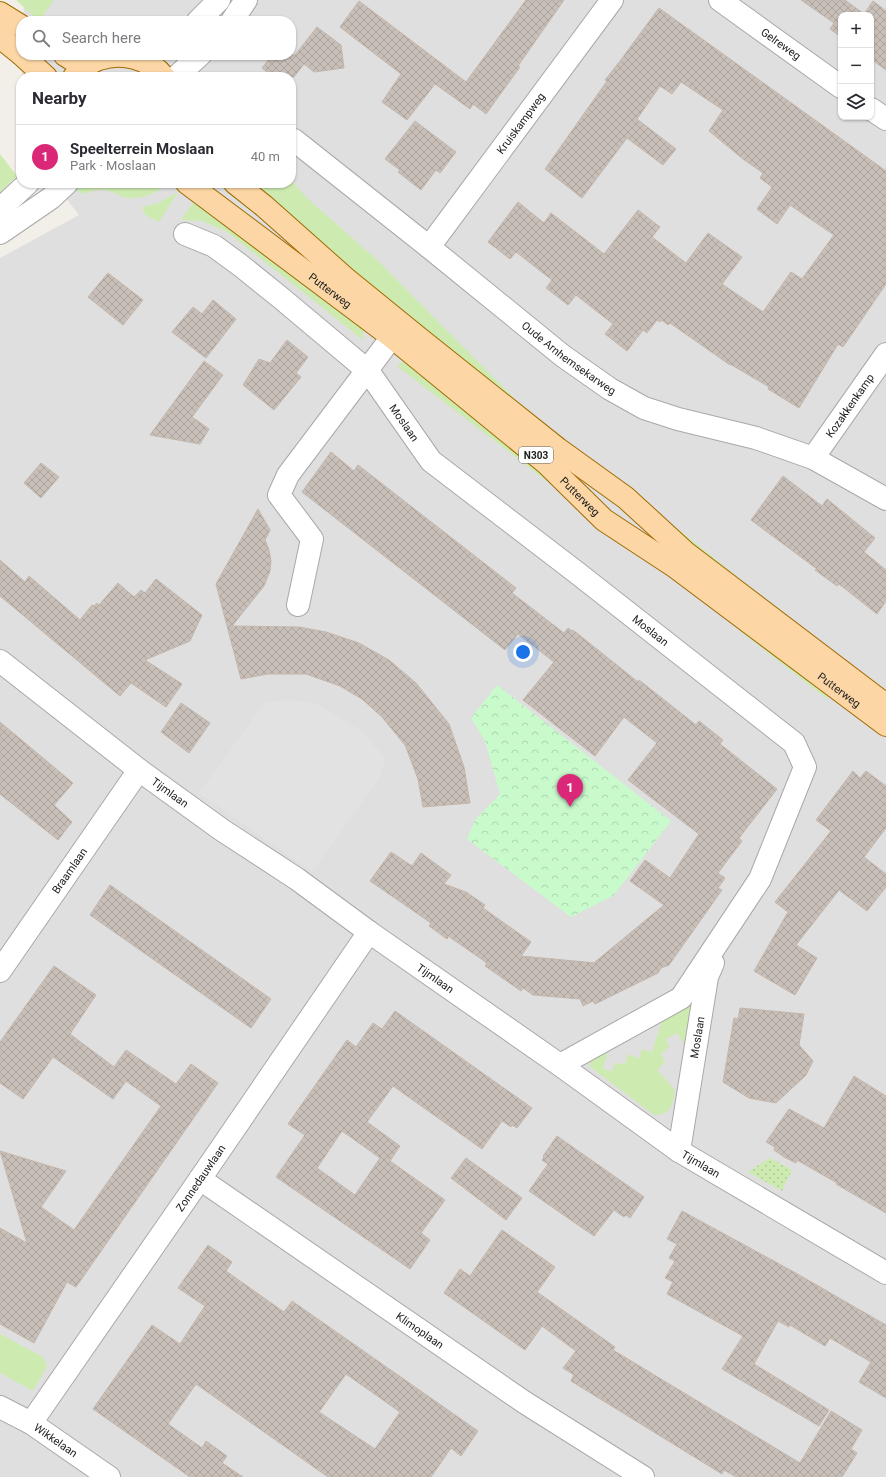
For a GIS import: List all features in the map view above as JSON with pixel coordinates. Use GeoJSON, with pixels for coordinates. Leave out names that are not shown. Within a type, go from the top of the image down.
{"type":"FeatureCollection","features":[{"type":"Feature","properties":{"kind":"main road"},"geometry":{"type":"LineString","coordinates":[[0,12],[16,23]]}},
{"type":"Feature","properties":{"kind":"main road"},"geometry":{"type":"LineString","coordinates":[[0,37],[16,51]]}},
{"type":"Feature","properties":{"kind":"main road"},"geometry":{"type":"LineString","coordinates":[[27,60],[40,72]]}},
{"type":"Feature","properties":{"kind":"main road"},"geometry":{"type":"LineString","coordinates":[[69,60],[79,72],[97,60]]}},
{"type":"Feature","properties":{"kind":"main road"},"geometry":{"type":"LineString","coordinates":[[142,60],[159,65]]}},
{"type":"Feature","properties":{"kind":"main road","name":"Putterweg"},"geometry":{"type":"LineString","coordinates":[[194,188],[392,337],[546,463],[604,520],[674,566],[886,725]]}},
{"type":"Feature","properties":{"kind":"main road","name":"Putterweg"},"geometry":{"type":"LineString","coordinates":[[241,188],[264,206],[345,278],[420,339],[558,449],[626,498],[686,553],[886,705]]}},
{"type":"Feature","properties":{"kind":"street"},"geometry":{"type":"LineString","coordinates":[[203,16],[219,0]]}},
{"type":"Feature","properties":{"kind":"street"},"geometry":{"type":"LineString","coordinates":[[235,16],[246,0]]}},
{"type":"Feature","properties":{"kind":"street","name":"Kruiskampweg"},"geometry":{"type":"LineString","coordinates":[[429,247],[612,0]]}},
{"type":"Feature","properties":{"kind":"street","name":"Gelreweg"},"geometry":{"type":"LineString","coordinates":[[720,0],[838,85]]}},
{"type":"Feature","properties":{"kind":"street"},"geometry":{"type":"LineString","coordinates":[[181,72],[195,60]]}},
{"type":"Feature","properties":{"kind":"street"},"geometry":{"type":"LineString","coordinates":[[874,111],[886,119]]}},
{"type":"Feature","properties":{"kind":"street","name":"Oude Arnhemsekarweg"},"geometry":{"type":"LineString","coordinates":[[296,142],[563,356],[610,389],[644,408],[678,419],[756,438],[813,458],[886,499]]}},
{"type":"Feature","properties":{"kind":"street"},"geometry":{"type":"LineString","coordinates":[[0,209],[23,188]]}},
{"type":"Feature","properties":{"kind":"street"},"geometry":{"type":"LineString","coordinates":[[0,233],[51,198],[62,188]]}},
{"type":"Feature","properties":{"kind":"street","name":"Moslaan"},"geometry":{"type":"LineString","coordinates":[[185,234],[214,246],[240,265],[282,298],[368,371],[431,461],[576,572],[794,744],[805,767],[760,879],[681,998],[560,1065]]}},
{"type":"Feature","properties":{"kind":"street"},"geometry":{"type":"LineString","coordinates":[[298,606],[312,540],[279,495],[288,475],[368,371],[392,337]]}},
{"type":"Feature","properties":{"kind":"street","name":"Kozakkenkamp"},"geometry":{"type":"LineString","coordinates":[[813,458],[886,354]]}},
{"type":"Feature","properties":{"kind":"street","name":"Tijmlaan"},"geometry":{"type":"LineString","coordinates":[[0,661],[138,770],[222,830],[297,879],[369,932],[560,1065],[679,1151],[886,1273]]}},
{"type":"Feature","properties":{"kind":"street","name":"Braamlaan"},"geometry":{"type":"LineString","coordinates":[[0,971],[138,770]]}},
{"type":"Feature","properties":{"kind":"street","name":"Moslaan"},"geometry":{"type":"LineString","coordinates":[[679,1151],[707,977],[728,928]]}},
{"type":"Feature","properties":{"kind":"street","name":"Zonnedauwlaan"},"geometry":{"type":"LineString","coordinates":[[31,1423],[369,932]]}},
{"type":"Feature","properties":{"kind":"street","name":"Klimoplaan"},"geometry":{"type":"LineString","coordinates":[[200,1179],[524,1402],[642,1477]]}},
{"type":"Feature","properties":{"kind":"street","name":"Wikkelaan"},"geometry":{"type":"LineString","coordinates":[[0,1407],[31,1423],[109,1477]]}},
{"type":"Feature","properties":{"kind":"shaded area"},"geometry":{"type":"Polygon","coordinates":[[[24,0],[886,0],[886,1477],[0,1477],[0,258],[79,215],[58,188],[296,188],[296,72],[22,72],[23,60],[296,60],[296,16],[23,16],[24,0]]]}},
{"type":"Feature","properties":{"kind":"shaded area"},"geometry":{"type":"Polygon","coordinates":[[[290,700],[315,703],[359,729],[386,759],[378,780],[312,872],[199,793],[265,702],[290,700]]]}},
{"type":"Feature","properties":{"kind":"green space"},"geometry":{"type":"Polygon","coordinates":[[[16,0],[54,0],[43,16],[34,16],[16,0]]]}},
{"type":"Feature","properties":{"kind":"green space"},"geometry":{"type":"Polygon","coordinates":[[[0,154],[16,175],[16,177],[0,192],[0,154]]]}},
{"type":"Feature","properties":{"kind":"green space"},"geometry":{"type":"Polygon","coordinates":[[[296,186],[306,197],[376,259],[522,406],[601,473],[520,410],[255,188],[296,188],[296,186]]]}},
{"type":"Feature","properties":{"kind":"green space"},"geometry":{"type":"Polygon","coordinates":[[[163,188],[153,194],[135,198],[123,197],[105,190],[95,190],[84,194],[74,189],[163,188]]]}},
{"type":"Feature","properties":{"kind":"green space"},"geometry":{"type":"Polygon","coordinates":[[[178,192],[159,222],[144,213],[142,207],[158,203],[178,192]]]}},
{"type":"Feature","properties":{"kind":"green space"},"geometry":{"type":"Polygon","coordinates":[[[195,200],[363,323],[363,340],[227,232],[202,221],[181,220],[195,200]]]}},
{"type":"Feature","properties":{"kind":"green space"},"geometry":{"type":"Polygon","coordinates":[[[407,359],[530,460],[561,492],[397,366],[407,359]]]}},
{"type":"Feature","properties":{"kind":"green space"},"geometry":{"type":"Polygon","coordinates":[[[679,530],[760,595],[757,599],[678,534],[679,530]]]}},
{"type":"Feature","properties":{"kind":"green space"},"geometry":{"type":"Polygon","coordinates":[[[744,626],[830,694],[826,698],[740,631],[744,626]]]}},
{"type":"Feature","properties":{"kind":"green space"},"geometry":{"type":"Polygon","coordinates":[[[497,685],[671,821],[614,895],[571,917],[467,839],[475,820],[500,794],[485,741],[471,718],[497,685]]]}},
{"type":"Feature","properties":{"kind":"green space"},"geometry":{"type":"Polygon","coordinates":[[[689,1003],[695,1007],[686,1047],[677,1033],[666,1039],[669,1047],[661,1054],[665,1062],[657,1070],[675,1090],[672,1105],[668,1111],[660,1115],[654,1115],[589,1066],[592,1059],[608,1049],[603,1069],[612,1071],[615,1063],[625,1064],[628,1054],[639,1059],[642,1049],[652,1052],[662,1021],[682,1005],[689,1003]]]}},
{"type":"Feature","properties":{"kind":"green space"},"geometry":{"type":"Polygon","coordinates":[[[770,1158],[792,1170],[782,1191],[748,1172],[770,1158]]]}},
{"type":"Feature","properties":{"kind":"green space"},"geometry":{"type":"Polygon","coordinates":[[[0,1334],[43,1357],[47,1366],[33,1391],[0,1373],[0,1334]]]}},
{"type":"Feature","properties":{"kind":"building"},"geometry":{"type":"Polygon","coordinates":[[[526,0],[564,0],[518,66],[520,67],[486,114],[473,104],[470,109],[435,84],[407,120],[382,102],[401,74],[340,27],[359,1],[466,82],[526,0]]]}},
{"type":"Feature","properties":{"kind":"building"},"geometry":{"type":"Polygon","coordinates":[[[801,0],[845,0],[861,12],[838,12],[838,35],[830,29],[834,23],[801,0]]]}},
{"type":"Feature","properties":{"kind":"building"},"geometry":{"type":"Polygon","coordinates":[[[873,1],[886,11],[886,70],[874,61],[874,12],[865,12],[873,1]]]}},
{"type":"Feature","properties":{"kind":"building"},"geometry":{"type":"Polygon","coordinates":[[[659,8],[886,171],[886,284],[843,347],[838,344],[799,408],[768,389],[769,387],[730,365],[670,323],[668,325],[662,320],[660,322],[657,320],[647,333],[643,330],[627,351],[605,334],[613,324],[576,295],[568,305],[546,288],[552,280],[516,252],[510,259],[488,242],[518,202],[544,223],[551,213],[604,254],[638,210],[660,227],[652,237],[686,263],[708,233],[742,257],[722,284],[763,312],[791,272],[802,279],[834,235],[790,205],[777,224],[757,209],[772,187],[760,178],[763,173],[743,159],[709,131],[723,110],[681,82],[672,94],[660,86],[637,119],[676,149],[663,165],[627,138],[582,198],[545,169],[607,81],[605,80],[659,8]]]}},
{"type":"Feature","properties":{"kind":"building"},"geometry":{"type":"Polygon","coordinates":[[[317,27],[341,45],[344,68],[314,72],[304,64],[296,74],[296,72],[267,72],[262,68],[268,60],[296,60],[296,54],[317,27]]]}},
{"type":"Feature","properties":{"kind":"building"},"geometry":{"type":"Polygon","coordinates":[[[415,121],[456,152],[440,173],[436,170],[421,190],[398,172],[400,170],[385,159],[415,121]]]}},
{"type":"Feature","properties":{"kind":"building"},"geometry":{"type":"Polygon","coordinates":[[[108,273],[143,300],[123,325],[88,297],[108,273]]]}},
{"type":"Feature","properties":{"kind":"building"},"geometry":{"type":"Polygon","coordinates":[[[213,300],[236,319],[206,358],[172,332],[193,307],[202,314],[213,300]]]}},
{"type":"Feature","properties":{"kind":"building"},"geometry":{"type":"Polygon","coordinates":[[[287,340],[308,357],[296,373],[301,377],[274,410],[243,385],[259,359],[270,363],[287,340]]]}},
{"type":"Feature","properties":{"kind":"building"},"geometry":{"type":"Polygon","coordinates":[[[204,361],[223,375],[192,417],[209,429],[200,444],[150,435],[204,361]]]}},
{"type":"Feature","properties":{"kind":"building"},"geometry":{"type":"Polygon","coordinates":[[[331,452],[354,471],[358,465],[516,588],[512,593],[564,633],[568,628],[572,631],[573,630],[638,682],[639,680],[696,725],[699,721],[723,740],[720,744],[777,789],[739,838],[742,841],[718,873],[725,878],[718,888],[722,890],[669,965],[661,968],[658,973],[595,1004],[593,1001],[583,1006],[580,999],[533,995],[523,988],[521,991],[485,966],[487,963],[448,936],[447,939],[429,926],[431,923],[370,881],[391,852],[412,866],[421,853],[451,875],[444,884],[466,892],[485,905],[483,908],[531,942],[521,956],[596,963],[595,962],[664,905],[630,881],[645,860],[670,878],[699,834],[628,780],[657,743],[624,717],[595,756],[523,700],[554,662],[518,634],[505,650],[302,492],[331,452]]]}},
{"type":"Feature","properties":{"kind":"building"},"geometry":{"type":"Polygon","coordinates":[[[41,463],[59,477],[41,498],[24,483],[41,463]]]}},
{"type":"Feature","properties":{"kind":"building"},"geometry":{"type":"Polygon","coordinates":[[[783,476],[822,506],[827,499],[875,538],[864,552],[886,570],[886,601],[877,614],[839,584],[837,586],[815,570],[817,569],[751,520],[783,476]]]}},
{"type":"Feature","properties":{"kind":"building"},"geometry":{"type":"Polygon","coordinates":[[[258,509],[270,530],[265,540],[271,561],[270,571],[264,586],[232,626],[299,627],[326,632],[359,643],[389,660],[416,683],[449,724],[464,767],[470,803],[423,807],[418,779],[405,745],[382,717],[362,699],[340,686],[306,674],[268,674],[241,679],[216,584],[258,509]]]}},
{"type":"Feature","properties":{"kind":"building"},"geometry":{"type":"Polygon","coordinates":[[[0,560],[25,582],[29,576],[80,620],[92,605],[94,606],[97,603],[99,605],[118,583],[134,597],[141,590],[145,593],[156,579],[202,615],[190,641],[145,660],[182,684],[166,707],[131,683],[120,696],[0,596],[0,560]]]}},
{"type":"Feature","properties":{"kind":"building"},"geometry":{"type":"Polygon","coordinates":[[[181,703],[210,723],[189,753],[161,732],[181,703]]]}},
{"type":"Feature","properties":{"kind":"building"},"geometry":{"type":"Polygon","coordinates":[[[0,722],[73,783],[54,805],[72,822],[58,840],[0,794],[0,722]]]}},
{"type":"Feature","properties":{"kind":"building"},"geometry":{"type":"Polygon","coordinates":[[[853,771],[860,778],[866,771],[886,786],[886,828],[864,857],[886,874],[886,887],[867,911],[839,890],[796,945],[817,958],[795,995],[754,971],[788,912],[775,902],[831,831],[816,820],[853,771]]]}},
{"type":"Feature","properties":{"kind":"building"},"geometry":{"type":"Polygon","coordinates":[[[110,885],[271,999],[251,1028],[90,915],[110,885]]]}},
{"type":"Feature","properties":{"kind":"building"},"geometry":{"type":"Polygon","coordinates":[[[54,966],[96,995],[70,1034],[114,1067],[126,1050],[176,1084],[191,1064],[218,1083],[76,1287],[67,1282],[34,1343],[0,1324],[0,1228],[27,1243],[0,1151],[66,1171],[41,1207],[74,1230],[161,1106],[126,1081],[113,1099],[53,1057],[23,1099],[0,1083],[0,1042],[54,966]]]}},
{"type":"Feature","properties":{"kind":"building"},"geometry":{"type":"Polygon","coordinates":[[[740,1008],[804,1014],[799,1045],[813,1061],[806,1075],[776,1103],[749,1098],[723,1082],[734,1018],[738,1019],[740,1008]]]}},
{"type":"Feature","properties":{"kind":"building"},"geometry":{"type":"Polygon","coordinates":[[[395,1011],[532,1108],[517,1128],[512,1125],[511,1127],[502,1121],[482,1149],[393,1086],[367,1122],[400,1146],[390,1161],[445,1200],[421,1233],[430,1240],[410,1269],[276,1177],[305,1135],[288,1124],[347,1040],[356,1047],[373,1023],[382,1029],[395,1011]],[[342,1131],[317,1168],[355,1195],[380,1158],[342,1131]]]}},
{"type":"Feature","properties":{"kind":"building"},"geometry":{"type":"Polygon","coordinates":[[[854,1076],[886,1096],[886,1213],[797,1160],[796,1163],[784,1157],[774,1150],[775,1147],[766,1142],[789,1109],[824,1128],[854,1076]]]}},
{"type":"Feature","properties":{"kind":"building"},"geometry":{"type":"Polygon","coordinates":[[[557,1136],[644,1197],[630,1218],[626,1215],[624,1217],[614,1210],[594,1236],[529,1191],[548,1164],[542,1160],[544,1157],[543,1156],[557,1136]]]}},
{"type":"Feature","properties":{"kind":"building"},"geometry":{"type":"Polygon","coordinates":[[[466,1158],[522,1198],[506,1220],[451,1178],[466,1158]]]}},
{"type":"Feature","properties":{"kind":"building"},"geometry":{"type":"Polygon","coordinates":[[[682,1211],[794,1272],[886,1325],[886,1398],[859,1382],[871,1362],[830,1338],[825,1346],[790,1325],[789,1327],[778,1321],[754,1364],[829,1410],[819,1426],[722,1369],[743,1336],[667,1294],[673,1282],[665,1278],[675,1261],[669,1258],[677,1244],[667,1239],[682,1211]]]}},
{"type":"Feature","properties":{"kind":"building"},"geometry":{"type":"Polygon","coordinates":[[[502,1230],[555,1267],[537,1292],[615,1347],[613,1350],[800,1463],[831,1411],[862,1430],[851,1449],[857,1453],[842,1477],[736,1477],[724,1470],[722,1474],[571,1381],[574,1375],[563,1368],[576,1351],[542,1326],[525,1350],[444,1293],[460,1269],[470,1276],[502,1230]]]}},
{"type":"Feature","properties":{"kind":"building"},"geometry":{"type":"Polygon","coordinates":[[[208,1245],[232,1262],[226,1271],[284,1312],[292,1301],[478,1431],[461,1456],[451,1448],[431,1477],[328,1477],[196,1384],[168,1424],[202,1448],[206,1441],[227,1456],[222,1463],[243,1477],[190,1477],[93,1409],[152,1325],[180,1344],[205,1306],[178,1288],[208,1245]],[[346,1374],[319,1412],[375,1449],[400,1412],[346,1374]]]}},
{"type":"Feature","properties":{"kind":"place","name":"Speelterrein Moslaan"},"geometry":{"type":"Point","coordinates":[570,807]}}]}
